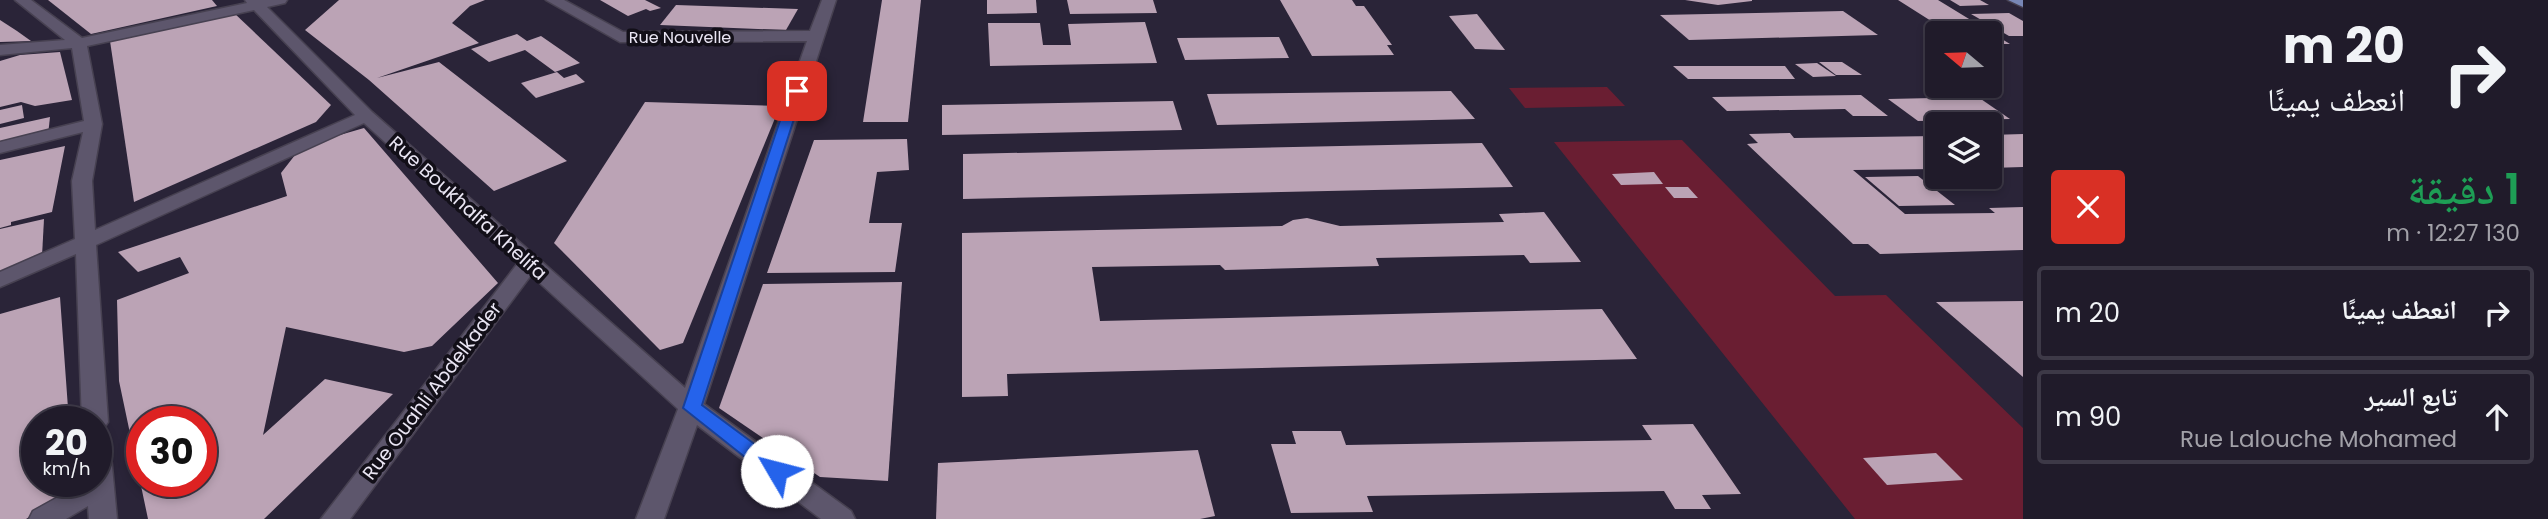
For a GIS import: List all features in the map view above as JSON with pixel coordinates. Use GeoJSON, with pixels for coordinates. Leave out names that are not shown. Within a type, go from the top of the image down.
{"type":"FeatureCollection","features":[{"type":"Feature","properties":{"kind":"main road"},"geometry":{"type":"LineString","coordinates":[[2015,0],[2023,3]]}},
{"type":"Feature","properties":{"kind":"street"},"geometry":{"type":"LineString","coordinates":[[22,0],[79,43],[93,124],[82,181],[94,406]]}},
{"type":"Feature","properties":{"kind":"street"},"geometry":{"type":"LineString","coordinates":[[0,50],[79,43],[255,3],[280,0]]}},
{"type":"Feature","properties":{"kind":"street","name":"Rue Nouvelle"},"geometry":{"type":"LineString","coordinates":[[553,0],[620,37],[816,36]]}},
{"type":"Feature","properties":{"kind":"street"},"geometry":{"type":"LineString","coordinates":[[650,519],[692,408],[829,0]]}},
{"type":"Feature","properties":{"kind":"street","name":"Rue Boukhalfa Khelifa"},"geometry":{"type":"LineString","coordinates":[[255,3],[366,116],[692,408],[841,519]]}},
{"type":"Feature","properties":{"kind":"street"},"geometry":{"type":"LineString","coordinates":[[0,280],[366,116]]}},
{"type":"Feature","properties":{"kind":"street"},"geometry":{"type":"LineString","coordinates":[[0,148],[93,124]]}},
{"type":"Feature","properties":{"kind":"street","name":"Rue Ouahli Abdelkader"},"geometry":{"type":"LineString","coordinates":[[335,519],[529,263]]}},
{"type":"Feature","properties":{"kind":"street"},"geometry":{"type":"LineString","coordinates":[[43,519],[82,497]]}},
{"type":"Feature","properties":{"kind":"street"},"geometry":{"type":"LineString","coordinates":[[101,497],[103,519]]}},
{"type":"Feature","properties":{"kind":"shaded area"},"geometry":{"type":"Polygon","coordinates":[[[1607,87],[1625,106],[1525,108],[1509,88],[1607,87]]]}},
{"type":"Feature","properties":{"kind":"shaded area"},"geometry":{"type":"Polygon","coordinates":[[[1682,140],[1835,296],[1886,295],[2023,428],[2023,519],[1855,519],[1554,142],[1682,140]]]}},
{"type":"Feature","properties":{"kind":"building"},"geometry":{"type":"Polygon","coordinates":[[[48,0],[212,0],[217,6],[91,34],[48,0]]]}},
{"type":"Feature","properties":{"kind":"building"},"geometry":{"type":"Polygon","coordinates":[[[339,0],[485,0],[470,6],[452,23],[479,43],[377,78],[439,62],[567,161],[494,191],[369,80],[305,30],[339,0]]]}},
{"type":"Feature","properties":{"kind":"building"},"geometry":{"type":"Polygon","coordinates":[[[600,0],[645,0],[661,8],[650,11],[646,9],[628,16],[600,0]]]}},
{"type":"Feature","properties":{"kind":"building"},"geometry":{"type":"Polygon","coordinates":[[[882,0],[921,0],[908,122],[863,122],[882,0]]]}},
{"type":"Feature","properties":{"kind":"building"},"geometry":{"type":"Polygon","coordinates":[[[987,0],[1036,0],[1037,13],[987,14],[987,0]]]}},
{"type":"Feature","properties":{"kind":"building"},"geometry":{"type":"Polygon","coordinates":[[[1067,0],[1153,0],[1157,13],[1070,14],[1067,0]]]}},
{"type":"Feature","properties":{"kind":"building"},"geometry":{"type":"Polygon","coordinates":[[[1280,0],[1352,0],[1356,6],[1364,6],[1392,45],[1387,45],[1394,55],[1312,56],[1280,0]]]}},
{"type":"Feature","properties":{"kind":"building"},"geometry":{"type":"Polygon","coordinates":[[[1685,0],[1752,0],[1752,1],[1718,5],[1685,0]]]}},
{"type":"Feature","properties":{"kind":"building"},"geometry":{"type":"Polygon","coordinates":[[[1898,0],[1938,0],[1972,21],[1931,21],[1898,0]]]}},
{"type":"Feature","properties":{"kind":"building"},"geometry":{"type":"Polygon","coordinates":[[[1950,0],[1980,0],[1989,5],[1960,6],[1950,0]]]}},
{"type":"Feature","properties":{"kind":"building"},"geometry":{"type":"Polygon","coordinates":[[[676,5],[798,9],[786,30],[660,25],[676,5]]]}},
{"type":"Feature","properties":{"kind":"building"},"geometry":{"type":"Polygon","coordinates":[[[1843,11],[1878,35],[1689,40],[1660,15],[1843,11]]]}},
{"type":"Feature","properties":{"kind":"building"},"geometry":{"type":"Polygon","coordinates":[[[233,12],[331,105],[316,122],[134,202],[110,41],[233,12]]]}},
{"type":"Feature","properties":{"kind":"building"},"geometry":{"type":"Polygon","coordinates":[[[2009,13],[2023,21],[2023,36],[2009,36],[2002,32],[2002,21],[1983,21],[1971,14],[2009,13]]]}},
{"type":"Feature","properties":{"kind":"building"},"geometry":{"type":"Polygon","coordinates":[[[1477,14],[1505,50],[1475,49],[1449,16],[1477,14]]]}},
{"type":"Feature","properties":{"kind":"building"},"geometry":{"type":"Polygon","coordinates":[[[0,20],[17,31],[31,41],[0,42],[0,20]]]}},
{"type":"Feature","properties":{"kind":"building"},"geometry":{"type":"Polygon","coordinates":[[[1145,22],[1157,63],[990,66],[988,23],[1040,23],[1043,45],[1071,45],[1068,24],[1145,22]]]}},
{"type":"Feature","properties":{"kind":"building"},"geometry":{"type":"Polygon","coordinates":[[[517,34],[527,41],[541,36],[580,63],[555,72],[525,50],[489,62],[471,49],[517,34]]]}},
{"type":"Feature","properties":{"kind":"building"},"geometry":{"type":"Polygon","coordinates":[[[1279,37],[1289,58],[1185,60],[1177,38],[1279,37]]]}},
{"type":"Feature","properties":{"kind":"building"},"geometry":{"type":"Polygon","coordinates":[[[60,52],[72,100],[35,106],[21,102],[0,107],[0,61],[20,55],[60,52]]]}},
{"type":"Feature","properties":{"kind":"building"},"geometry":{"type":"Polygon","coordinates":[[[1819,62],[1842,62],[1862,75],[1836,75],[1819,62]]]}},
{"type":"Feature","properties":{"kind":"building"},"geometry":{"type":"Polygon","coordinates":[[[1817,63],[1836,76],[1813,77],[1795,64],[1817,63]]]}},
{"type":"Feature","properties":{"kind":"building"},"geometry":{"type":"Polygon","coordinates":[[[1673,66],[1785,66],[1795,79],[1688,79],[1673,66]]]}},
{"type":"Feature","properties":{"kind":"building"},"geometry":{"type":"Polygon","coordinates":[[[557,72],[564,78],[576,74],[585,82],[536,98],[521,83],[557,72]]]}},
{"type":"Feature","properties":{"kind":"building"},"geometry":{"type":"Polygon","coordinates":[[[1451,91],[1475,119],[1217,125],[1207,94],[1451,91]]]}},
{"type":"Feature","properties":{"kind":"building"},"geometry":{"type":"Polygon","coordinates":[[[1861,95],[1888,116],[1853,116],[1845,109],[1727,111],[1712,97],[1861,95]]]}},
{"type":"Feature","properties":{"kind":"building"},"geometry":{"type":"Polygon","coordinates":[[[1979,98],[2000,112],[1925,112],[1925,121],[1918,121],[1888,99],[1979,98]]]}},
{"type":"Feature","properties":{"kind":"building"},"geometry":{"type":"Polygon","coordinates":[[[1173,101],[1182,130],[942,135],[942,105],[1173,101]]]}},
{"type":"Feature","properties":{"kind":"building"},"geometry":{"type":"Polygon","coordinates":[[[645,102],[780,106],[683,343],[660,350],[554,243],[645,102]]]}},
{"type":"Feature","properties":{"kind":"building"},"geometry":{"type":"Polygon","coordinates":[[[22,105],[24,118],[0,124],[0,110],[22,105]]]}},
{"type":"Feature","properties":{"kind":"building"},"geometry":{"type":"Polygon","coordinates":[[[50,117],[48,135],[0,146],[0,128],[50,117]]]}},
{"type":"Feature","properties":{"kind":"building"},"geometry":{"type":"Polygon","coordinates":[[[364,128],[498,283],[432,346],[404,352],[286,327],[263,435],[325,379],[393,394],[264,519],[148,519],[143,497],[217,497],[217,406],[126,406],[126,414],[119,381],[117,300],[189,273],[180,257],[138,272],[118,252],[287,196],[281,173],[302,146],[364,128]]]}},
{"type":"Feature","properties":{"kind":"building"},"geometry":{"type":"Polygon","coordinates":[[[1790,133],[1794,138],[1925,136],[1925,169],[1853,170],[1905,214],[1995,213],[1989,208],[2023,207],[2023,250],[1880,254],[1868,244],[1853,244],[1747,144],[1758,143],[1749,134],[1790,133]]]}},
{"type":"Feature","properties":{"kind":"building"},"geometry":{"type":"Polygon","coordinates":[[[2023,134],[2023,167],[2002,168],[2002,135],[2023,134]]]}},
{"type":"Feature","properties":{"kind":"building"},"geometry":{"type":"Polygon","coordinates":[[[907,139],[909,170],[877,172],[869,223],[902,223],[895,272],[767,273],[814,140],[907,139]]]}},
{"type":"Feature","properties":{"kind":"building"},"geometry":{"type":"Polygon","coordinates":[[[1482,143],[1513,187],[963,199],[963,154],[1482,143]]]}},
{"type":"Feature","properties":{"kind":"building"},"geometry":{"type":"Polygon","coordinates":[[[65,146],[52,212],[11,222],[11,225],[0,228],[0,160],[65,146]]]}},
{"type":"Feature","properties":{"kind":"building"},"geometry":{"type":"Polygon","coordinates":[[[1654,172],[1663,184],[1621,185],[1612,174],[1654,172]]]}},
{"type":"Feature","properties":{"kind":"building"},"geometry":{"type":"Polygon","coordinates":[[[1918,176],[1925,181],[1925,189],[1935,189],[1955,205],[1899,206],[1865,177],[1918,176]]]}},
{"type":"Feature","properties":{"kind":"building"},"geometry":{"type":"Polygon","coordinates":[[[1665,187],[1688,187],[1698,198],[1674,198],[1665,187]]]}},
{"type":"Feature","properties":{"kind":"building"},"geometry":{"type":"Polygon","coordinates":[[[1544,212],[1581,262],[1530,263],[1524,255],[1376,258],[1379,266],[1225,270],[1220,265],[1092,267],[1100,321],[1602,309],[1637,359],[1007,374],[1008,396],[962,397],[962,233],[1282,226],[1293,220],[1307,218],[1340,226],[1504,222],[1499,214],[1544,212]]]}},
{"type":"Feature","properties":{"kind":"building"},"geometry":{"type":"Polygon","coordinates":[[[44,219],[42,256],[0,273],[0,229],[44,219]]]}},
{"type":"Feature","properties":{"kind":"building"},"geometry":{"type":"Polygon","coordinates":[[[902,282],[888,481],[820,477],[719,408],[763,284],[902,282]]]}},
{"type":"Feature","properties":{"kind":"building"},"geometry":{"type":"Polygon","coordinates":[[[60,297],[68,406],[21,406],[21,497],[62,497],[26,519],[0,519],[0,314],[60,297]]]}},
{"type":"Feature","properties":{"kind":"building"},"geometry":{"type":"Polygon","coordinates":[[[2023,301],[2023,377],[1936,302],[2023,301]]]}},
{"type":"Feature","properties":{"kind":"building"},"geometry":{"type":"Polygon","coordinates":[[[1693,424],[1741,494],[1702,495],[1711,509],[1675,509],[1664,491],[1367,496],[1373,512],[1291,513],[1271,444],[1296,444],[1292,431],[1341,431],[1346,445],[1652,440],[1642,425],[1693,424]]]}},
{"type":"Feature","properties":{"kind":"building"},"geometry":{"type":"Polygon","coordinates":[[[1198,450],[1215,516],[1200,519],[936,519],[938,463],[1198,450]]]}},
{"type":"Feature","properties":{"kind":"building"},"geometry":{"type":"Polygon","coordinates":[[[1936,453],[1963,480],[1887,485],[1863,458],[1936,453]]]}},
{"type":"Feature","properties":{"kind":"route"},"geometry":{"type":"LineString","coordinates":[[777,471],[692,408],[797,91]]}}]}
